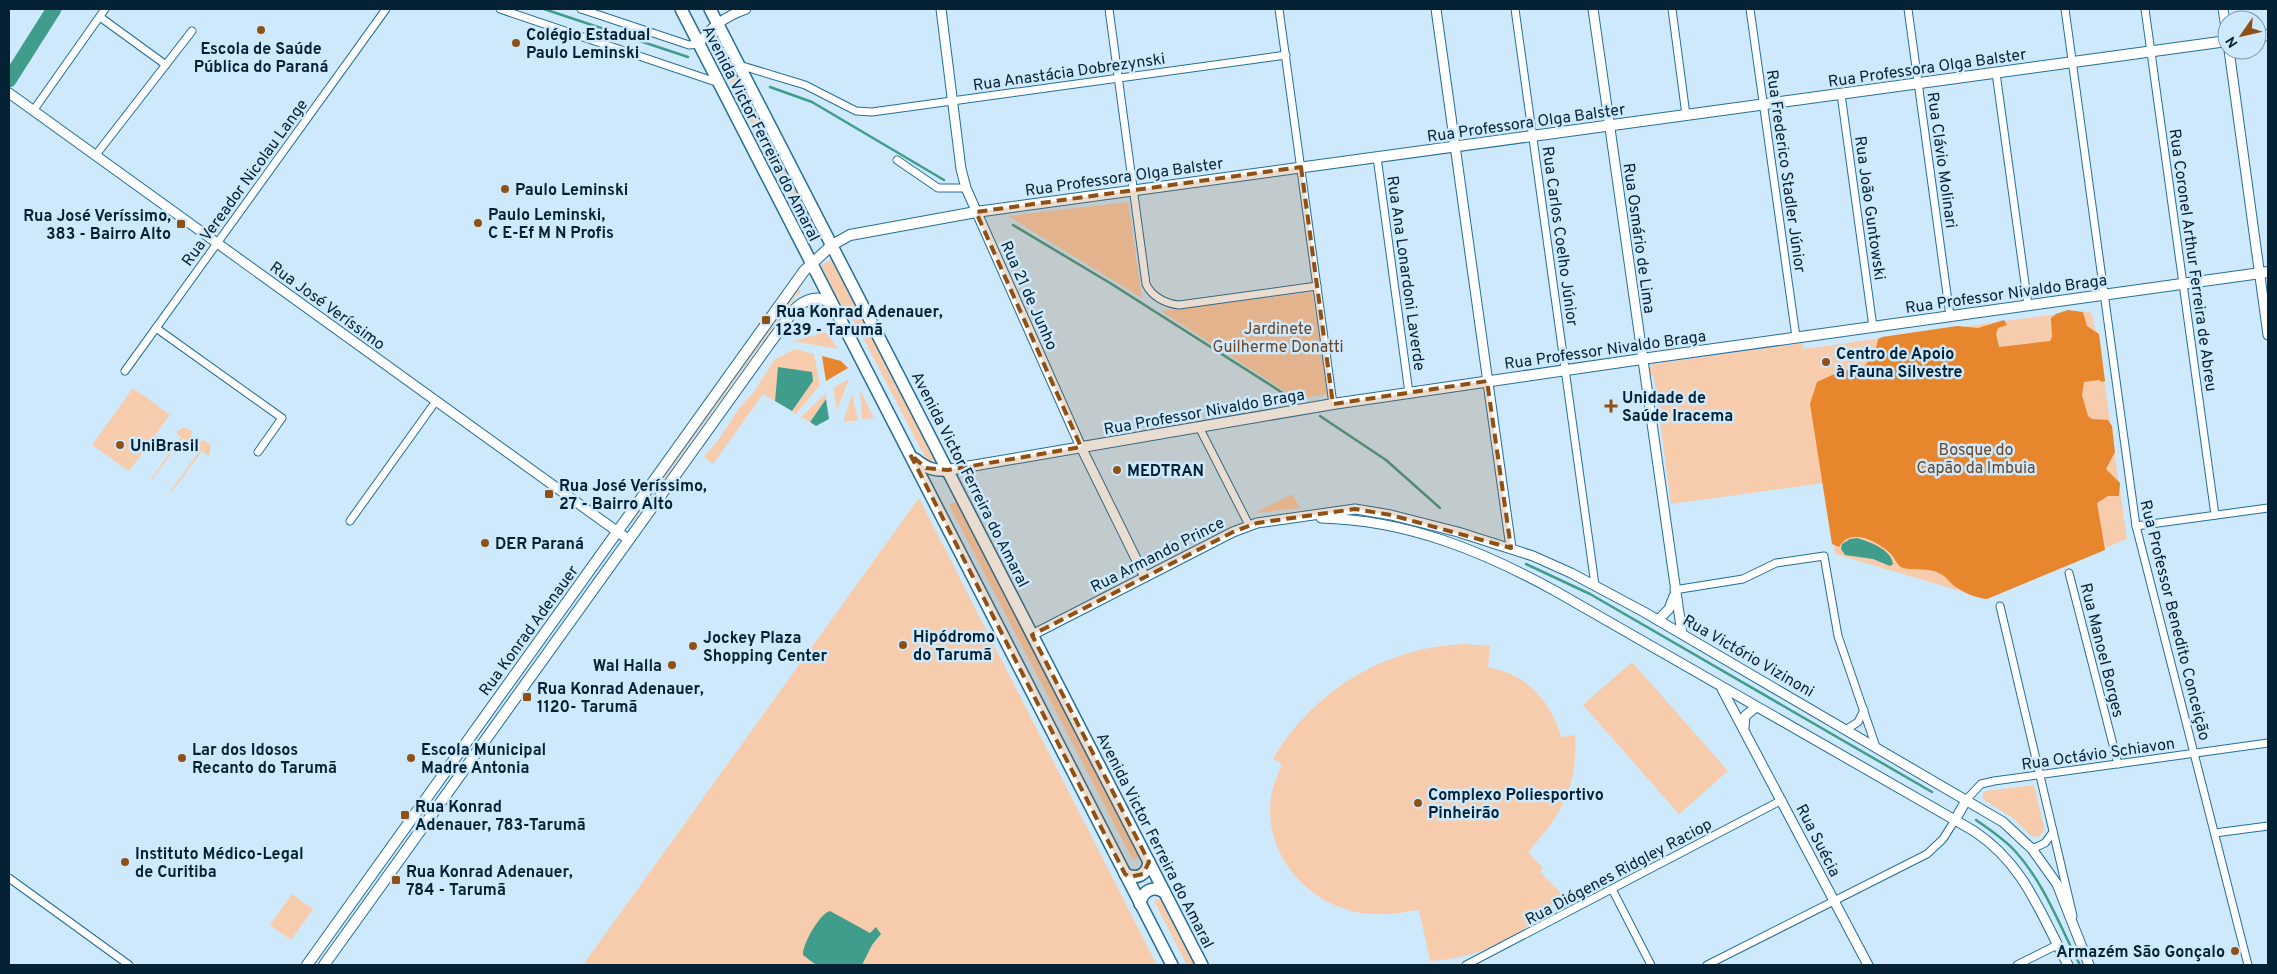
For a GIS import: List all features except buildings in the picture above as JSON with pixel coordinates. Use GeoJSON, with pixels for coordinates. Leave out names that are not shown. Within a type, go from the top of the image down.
{"type":"FeatureCollection","features":[{"type":"Feature","properties":{"kind":"highway","name":"Avenida Victor Ferreira do Amaral"},"geometry":{"type":"LineString","coordinates":[[681,9],[1172,965]]}},
{"type":"Feature","properties":{"kind":"highway","name":"Avenida Victor Ferreira do Amaral"},"geometry":{"type":"LineString","coordinates":[[710,9],[1202,965]]}},
{"type":"Feature","properties":{"kind":"highway"},"geometry":{"type":"LineString","coordinates":[[910,454],[926,468],[948,470]]}},
{"type":"Feature","properties":{"kind":"highway"},"geometry":{"type":"LineString","coordinates":[[1125,874],[1133,877],[1142,875],[1148,868],[1149,862]]}},
{"type":"Feature","properties":{"kind":"highway"},"geometry":{"type":"LineString","coordinates":[[1140,904],[1143,896],[1149,890],[1156,888],[1164,892]]}},
{"type":"Feature","properties":{"kind":"main road","name":"Rua Professora Olga Balster"},"geometry":{"type":"LineString","coordinates":[[832,245],[850,235],[976,212],[2217,42]]}},
{"type":"Feature","properties":{"kind":"main road","name":"Rua Konrad Adenauer"},"geometry":{"type":"LineString","coordinates":[[307,965],[811,264],[832,245]]}},
{"type":"Feature","properties":{"kind":"main road","name":"Rua Professor Nivaldo Braga"},"geometry":{"type":"LineString","coordinates":[[948,470],[1333,404],[1796,337],[2264,273]]}},
{"type":"Feature","properties":{"kind":"main road","name":"Rua Konrad Adenauer"},"geometry":{"type":"LineString","coordinates":[[324,965],[797,307],[805,301],[815,298],[825,300],[834,307]]}},
{"type":"Feature","properties":{"kind":"street"},"geometry":{"type":"LineString","coordinates":[[33,111],[105,9]]}},
{"type":"Feature","properties":{"kind":"street","name":"Rua Vereador Nicolau Lange"},"geometry":{"type":"LineString","coordinates":[[125,371],[386,9]]}},
{"type":"Feature","properties":{"kind":"street"},"geometry":{"type":"LineString","coordinates":[[500,9],[718,83]]}},
{"type":"Feature","properties":{"kind":"street"},"geometry":{"type":"LineString","coordinates":[[581,9],[690,46],[699,44],[718,24],[732,14],[746,9]]}},
{"type":"Feature","properties":{"kind":"street","name":"Rua 21 de Junho"},"geometry":{"type":"LineString","coordinates":[[941,9],[961,169],[966,188],[1081,448],[1145,577]]}},
{"type":"Feature","properties":{"kind":"street"},"geometry":{"type":"LineString","coordinates":[[1109,9],[1146,284],[1150,291],[1161,299],[1179,305],[1317,286]]}},
{"type":"Feature","properties":{"kind":"street"},"geometry":{"type":"LineString","coordinates":[[1279,9],[1333,404]]}},
{"type":"Feature","properties":{"kind":"street"},"geometry":{"type":"LineString","coordinates":[[1436,9],[1510,548]]}},
{"type":"Feature","properties":{"kind":"street","name":"Rua Carlos Coelho Júnior"},"geometry":{"type":"LineString","coordinates":[[1516,9],[1595,586]]}},
{"type":"Feature","properties":{"kind":"street","name":"Rua Osmário de Lima"},"geometry":{"type":"LineString","coordinates":[[1593,9],[1674,590],[1682,634]]}},
{"type":"Feature","properties":{"kind":"street"},"geometry":{"type":"LineString","coordinates":[[1672,9],[1686,115]]}},
{"type":"Feature","properties":{"kind":"street","name":"Rua Frederico Stadler Júnior"},"geometry":{"type":"LineString","coordinates":[[1750,9],[1796,337]]}},
{"type":"Feature","properties":{"kind":"street","name":"Rua Clávio Molinari"},"geometry":{"type":"LineString","coordinates":[[1908,9],[1950,316]]}},
{"type":"Feature","properties":{"kind":"street","name":"Rua Professor Benedito Conceição"},"geometry":{"type":"LineString","coordinates":[[2065,9],[2136,526],[2248,965]]}},
{"type":"Feature","properties":{"kind":"street","name":"Rua Coronel Arthur Ferreira de Abreu"},"geometry":{"type":"LineString","coordinates":[[2145,9],[2215,516]]}},
{"type":"Feature","properties":{"kind":"street"},"geometry":{"type":"LineString","coordinates":[[100,17],[166,65]]}},
{"type":"Feature","properties":{"kind":"street"},"geometry":{"type":"LineString","coordinates":[[96,156],[192,31]]}},
{"type":"Feature","properties":{"kind":"street","name":"Rua Anastácia Dobrezynski"},"geometry":{"type":"LineString","coordinates":[[739,65],[805,84],[856,111],[872,112],[1286,55]]}},
{"type":"Feature","properties":{"kind":"street"},"geometry":{"type":"LineString","coordinates":[[2231,60],[2264,273],[2268,335]]}},
{"type":"Feature","properties":{"kind":"street"},"geometry":{"type":"LineString","coordinates":[[1996,73],[2028,305]]}},
{"type":"Feature","properties":{"kind":"street","name":"Rua José Veríssimo"},"geometry":{"type":"LineString","coordinates":[[9,93],[629,540]]}},
{"type":"Feature","properties":{"kind":"street","name":"Rua João Guntowski"},"geometry":{"type":"LineString","coordinates":[[1841,94],[1873,327]]}},
{"type":"Feature","properties":{"kind":"street","name":"Rua Ana Lonardoni Laverde"},"geometry":{"type":"LineString","coordinates":[[1377,157],[1409,393]]}},
{"type":"Feature","properties":{"kind":"street"},"geometry":{"type":"LineString","coordinates":[[897,160],[938,188],[966,188]]}},
{"type":"Feature","properties":{"kind":"street"},"geometry":{"type":"LineString","coordinates":[[156,328],[282,418],[258,452]]}},
{"type":"Feature","properties":{"kind":"street"},"geometry":{"type":"LineString","coordinates":[[350,521],[436,401]]}},
{"type":"Feature","properties":{"kind":"street"},"geometry":{"type":"LineString","coordinates":[[1199,427],[1249,525]]}},
{"type":"Feature","properties":{"kind":"street"},"geometry":{"type":"LineString","coordinates":[[2136,526],[2268,508]]}},
{"type":"Feature","properties":{"kind":"street","name":"Rua Armando Prince"},"geometry":{"type":"LineString","coordinates":[[1032,635],[1249,525],[1342,510],[1373,511],[1510,548]]}},
{"type":"Feature","properties":{"kind":"street","name":"Rua Armando Prince"},"geometry":{"type":"LineString","coordinates":[[1300,517],[1345,518],[1379,522],[1478,552],[1514,568],[1572,600],[1721,687]]}},
{"type":"Feature","properties":{"kind":"street","name":"Rua Victório Vizinoni"},"geometry":{"type":"LineString","coordinates":[[1510,548],[1550,563],[1658,620],[1967,799],[2003,822],[2032,848],[2057,884],[2089,965]]}},
{"type":"Feature","properties":{"kind":"street"},"geometry":{"type":"LineString","coordinates":[[1658,620],[1671,604],[1674,590],[1743,579],[1776,564],[1824,556],[1838,636],[1876,747]]}},
{"type":"Feature","properties":{"kind":"street","name":"Rua Manoel Borges"},"geometry":{"type":"LineString","coordinates":[[2069,573],[2118,764]]}},
{"type":"Feature","properties":{"kind":"street"},"geometry":{"type":"LineString","coordinates":[[2000,606],[2079,943]]}},
{"type":"Feature","properties":{"kind":"street"},"geometry":{"type":"LineString","coordinates":[[1721,687],[1955,820],[1990,842],[2012,864],[2026,884],[2068,965]]}},
{"type":"Feature","properties":{"kind":"street","name":"Rua Suécia"},"geometry":{"type":"LineString","coordinates":[[1721,687],[1868,965]]}},
{"type":"Feature","properties":{"kind":"street"},"geometry":{"type":"LineString","coordinates":[[1744,728],[1745,716],[1756,707]]}},
{"type":"Feature","properties":{"kind":"street"},"geometry":{"type":"LineString","coordinates":[[1847,729],[1858,722],[1864,709]]}},
{"type":"Feature","properties":{"kind":"street","name":"Rua Octávio Schiavon"},"geometry":{"type":"LineString","coordinates":[[1967,799],[1975,788],[1987,782],[2268,743]]}},
{"type":"Feature","properties":{"kind":"street"},"geometry":{"type":"LineString","coordinates":[[1707,965],[1834,902],[1932,850],[1943,839],[1967,799]]}},
{"type":"Feature","properties":{"kind":"street","name":"Rua Diógenes Ridgley Raciop"},"geometry":{"type":"LineString","coordinates":[[1466,965],[1782,800]]}},
{"type":"Feature","properties":{"kind":"street"},"geometry":{"type":"LineString","coordinates":[[2215,833],[2268,826]]}},
{"type":"Feature","properties":{"kind":"street"},"geometry":{"type":"LineString","coordinates":[[2032,848],[2045,843],[2053,832]]}},
{"type":"Feature","properties":{"kind":"street"},"geometry":{"type":"LineString","coordinates":[[9,878],[129,965]]}},
{"type":"Feature","properties":{"kind":"street"},"geometry":{"type":"LineString","coordinates":[[1612,889],[1651,965]]}},
{"type":"Feature","properties":{"kind":"street"},"geometry":{"type":"LineString","coordinates":[[2017,965],[2057,945]]}},
{"type":"Feature","properties":{"kind":"highlighted area"},"geometry":{"type":"Polygon","coordinates":[[[1301,167],[1333,404],[1487,381],[1511,548],[1391,515],[1355,509],[1257,523],[1233,532],[1032,635],[1149,862],[1143,874],[1130,877],[1125,874],[910,454],[926,468],[948,470],[1081,447],[976,212],[1301,167]]]}},
{"type":"Feature","properties":{"kind":"green space"},"geometry":{"type":"Polygon","coordinates":[[[725,50],[820,235],[812,241],[716,54],[725,50]]]}},
{"type":"Feature","properties":{"kind":"green space"},"geometry":{"type":"Polygon","coordinates":[[[1128,202],[1142,298],[1008,216],[1128,202]]]}},
{"type":"Feature","properties":{"kind":"green space"},"geometry":{"type":"Polygon","coordinates":[[[832,259],[939,463],[928,463],[857,326],[837,298],[821,265],[832,259]]]}},
{"type":"Feature","properties":{"kind":"green space"},"geometry":{"type":"Polygon","coordinates":[[[798,288],[801,292],[795,297],[633,522],[632,521],[798,288]]]}},
{"type":"Feature","properties":{"kind":"green space","name":"Jardinete Guilherme Donatti"},"geometry":{"type":"Polygon","coordinates":[[[1312,292],[1327,394],[1297,399],[1161,311],[1312,292]]]}},
{"type":"Feature","properties":{"kind":"green space","name":"Bosque do Capão da Imbuia"},"geometry":{"type":"Polygon","coordinates":[[[2068,310],[2083,312],[2087,326],[2099,334],[2105,381],[2084,382],[2082,395],[2088,416],[2092,419],[2108,420],[2112,426],[2115,452],[2106,469],[2120,483],[2119,496],[2108,496],[2097,503],[2105,550],[1987,599],[1964,592],[1936,572],[1901,567],[1886,549],[1865,538],[1850,538],[1839,547],[1832,544],[1810,404],[1817,382],[1841,371],[1862,368],[1867,364],[1876,349],[1878,339],[1882,337],[1957,326],[1978,328],[2004,320],[2007,325],[1998,328],[1996,334],[1999,347],[2050,341],[2052,337],[2051,318],[2068,310]]]}},
{"type":"Feature","properties":{"kind":"green space","name":"Bosque do Capão da Imbuia"},"geometry":{"type":"Polygon","coordinates":[[[2089,312],[2092,314],[2097,332],[2127,539],[1984,598],[1835,554],[1824,483],[1671,504],[1654,377],[1648,371],[1653,364],[1803,343],[1804,349],[2041,316],[2089,312]]]}},
{"type":"Feature","properties":{"kind":"green space"},"geometry":{"type":"Polygon","coordinates":[[[826,332],[838,349],[793,341],[826,332]]]}},
{"type":"Feature","properties":{"kind":"green space"},"geometry":{"type":"Polygon","coordinates":[[[795,349],[814,354],[820,385],[796,414],[792,411],[813,381],[812,373],[778,367],[775,401],[763,394],[713,464],[704,457],[719,439],[740,407],[754,392],[774,360],[795,349]]]}},
{"type":"Feature","properties":{"kind":"green space"},"geometry":{"type":"Polygon","coordinates":[[[822,356],[841,361],[848,368],[826,381],[822,356]]]}},
{"type":"Feature","properties":{"kind":"green space"},"geometry":{"type":"Polygon","coordinates":[[[849,379],[837,410],[833,388],[849,379]]]}},
{"type":"Feature","properties":{"kind":"green space"},"geometry":{"type":"Polygon","coordinates":[[[133,388],[170,415],[129,471],[92,445],[133,388]]]}},
{"type":"Feature","properties":{"kind":"green space"},"geometry":{"type":"Polygon","coordinates":[[[860,390],[874,418],[862,419],[860,390]]]}},
{"type":"Feature","properties":{"kind":"green space"},"geometry":{"type":"Polygon","coordinates":[[[826,393],[826,399],[810,422],[801,417],[826,393]]]}},
{"type":"Feature","properties":{"kind":"green space"},"geometry":{"type":"Polygon","coordinates":[[[852,394],[858,420],[843,422],[852,394]]]}},
{"type":"Feature","properties":{"kind":"green space"},"geometry":{"type":"Polygon","coordinates":[[[184,427],[192,431],[190,443],[183,438],[152,480],[181,437],[176,432],[184,427]]]}},
{"type":"Feature","properties":{"kind":"green space"},"geometry":{"type":"Polygon","coordinates":[[[203,440],[211,445],[209,456],[202,451],[171,493],[200,450],[195,446],[203,440]]]}},
{"type":"Feature","properties":{"kind":"green space"},"geometry":{"type":"Polygon","coordinates":[[[1292,494],[1300,508],[1255,513],[1292,494]]]}},
{"type":"Feature","properties":{"kind":"green space","name":"Hipódromo do Tarumã"},"geometry":{"type":"Polygon","coordinates":[[[919,498],[1157,965],[583,965],[919,498]]]}},
{"type":"Feature","properties":{"kind":"green space"},"geometry":{"type":"Polygon","coordinates":[[[957,501],[1142,856],[1133,860],[949,505],[957,501]]]}},
{"type":"Feature","properties":{"kind":"green space","name":"Complexo Poliesportivo Pinheirão"},"geometry":{"type":"Polygon","coordinates":[[[1465,644],[1490,646],[1488,667],[1502,670],[1525,682],[1544,700],[1557,724],[1561,737],[1575,735],[1574,770],[1565,799],[1550,825],[1528,852],[1543,868],[1540,872],[1562,894],[1534,921],[1503,941],[1468,955],[1430,961],[1419,910],[1376,914],[1342,908],[1323,899],[1293,873],[1282,856],[1274,837],[1270,817],[1271,796],[1282,764],[1273,759],[1290,734],[1309,712],[1354,677],[1380,664],[1407,654],[1435,647],[1465,644]]]}},
{"type":"Feature","properties":{"kind":"green space"},"geometry":{"type":"Polygon","coordinates":[[[1632,662],[1728,771],[1679,814],[1583,705],[1632,662]]]}},
{"type":"Feature","properties":{"kind":"green space"},"geometry":{"type":"Polygon","coordinates":[[[2034,785],[2044,827],[2044,831],[2039,837],[2031,836],[2013,818],[1984,800],[1982,796],[1985,791],[2034,785]]]}},
{"type":"Feature","properties":{"kind":"green space"},"geometry":{"type":"Polygon","coordinates":[[[292,894],[313,909],[291,940],[270,925],[292,894]]]}},
{"type":"Feature","properties":{"kind":"green space"},"geometry":{"type":"Polygon","coordinates":[[[1161,898],[1196,965],[1187,965],[1154,901],[1161,898]]]}},
{"type":"Feature","properties":{"kind":"shaded area"},"geometry":{"type":"Polygon","coordinates":[[[778,367],[812,372],[813,381],[792,411],[775,401],[778,367]]]}},
{"type":"Feature","properties":{"kind":"shaded area"},"geometry":{"type":"Polygon","coordinates":[[[826,399],[829,419],[816,426],[810,422],[826,399]]]}},
{"type":"Feature","properties":{"kind":"shaded area"},"geometry":{"type":"Polygon","coordinates":[[[1857,538],[1884,550],[1893,564],[1890,566],[1873,559],[1845,555],[1841,549],[1842,544],[1850,539],[1857,538]]]}},
{"type":"Feature","properties":{"kind":"shaded area"},"geometry":{"type":"Polygon","coordinates":[[[830,911],[870,933],[876,927],[881,934],[872,945],[862,965],[816,965],[803,955],[805,944],[812,930],[821,917],[830,911]]]}},
{"type":"Feature","properties":{"kind":"waterway"},"geometry":{"type":"LineString","coordinates":[[9,80],[54,9]]}},
{"type":"Feature","properties":{"kind":"waterway"},"geometry":{"type":"LineString","coordinates":[[544,9],[688,57]]}},
{"type":"Feature","properties":{"kind":"waterway"},"geometry":{"type":"LineString","coordinates":[[770,87],[812,102],[944,180]]}},
{"type":"Feature","properties":{"kind":"waterway"},"geometry":{"type":"LineString","coordinates":[[1013,225],[1110,283],[1286,395]]}},
{"type":"Feature","properties":{"kind":"waterway"},"geometry":{"type":"LineString","coordinates":[[1320,416],[1386,460],[1440,508]]}},
{"type":"Feature","properties":{"kind":"waterway"},"geometry":{"type":"LineString","coordinates":[[1526,564],[1590,594],[1932,792]]}},
{"type":"Feature","properties":{"kind":"waterway"},"geometry":{"type":"LineString","coordinates":[[1976,820],[2006,842],[2026,864],[2051,906],[2080,965]]}},
{"type":"Feature","properties":{"kind":"place","name":"Escola de Saúde Pública do Paraná"},"geometry":{"type":"Point","coordinates":[261,30]}},
{"type":"Feature","properties":{"kind":"place","name":"Colégio Estadual Paulo Leminski"},"geometry":{"type":"Point","coordinates":[516,43]}},
{"type":"Feature","properties":{"kind":"place","name":"Paulo Leminski"},"geometry":{"type":"Point","coordinates":[505,189]}},
{"type":"Feature","properties":{"kind":"place","name":"Paulo Leminski, C E-Ef M N Profis"},"geometry":{"type":"Point","coordinates":[478,223]}},
{"type":"Feature","properties":{"kind":"place","name":"Rua José Veríssimo, 383 - Bairro Alto"},"geometry":{"type":"Point","coordinates":[181,224]}},
{"type":"Feature","properties":{"kind":"place","name":"Rua Konrad Adenauer, 1239 - Tarumã"},"geometry":{"type":"Point","coordinates":[766,320]}},
{"type":"Feature","properties":{"kind":"place","name":"Centro de Apoio à Fauna Silvestre"},"geometry":{"type":"Point","coordinates":[1826,362]}},
{"type":"Feature","properties":{"kind":"place","name":"Unidade de Saúde Iracema"},"geometry":{"type":"Point","coordinates":[1611,406]}},
{"type":"Feature","properties":{"kind":"place","name":"UniBrasil"},"geometry":{"type":"Point","coordinates":[120,445]}},
{"type":"Feature","properties":{"kind":"place","name":"MEDTRAN"},"geometry":{"type":"Point","coordinates":[1117,470]}},
{"type":"Feature","properties":{"kind":"place","name":"Rua José Veríssimo, 27 - Bairro Alto"},"geometry":{"type":"Point","coordinates":[549,494]}},
{"type":"Feature","properties":{"kind":"place","name":"DER Paraná"},"geometry":{"type":"Point","coordinates":[485,543]}},
{"type":"Feature","properties":{"kind":"place","name":"Hipódromo do Tarumã"},"geometry":{"type":"Point","coordinates":[903,645]}},
{"type":"Feature","properties":{"kind":"place","name":"Jockey Plaza Shopping Center"},"geometry":{"type":"Point","coordinates":[693,646]}},
{"type":"Feature","properties":{"kind":"place","name":"Wal Halla"},"geometry":{"type":"Point","coordinates":[672,665]}},
{"type":"Feature","properties":{"kind":"place","name":"Rua Konrad Adenauer, 1120- Tarumã"},"geometry":{"type":"Point","coordinates":[527,697]}},
{"type":"Feature","properties":{"kind":"place","name":"Lar dos Idosos Recanto do Tarumã"},"geometry":{"type":"Point","coordinates":[182,758]}},
{"type":"Feature","properties":{"kind":"place","name":"Escola Municipal Madre Antonia"},"geometry":{"type":"Point","coordinates":[411,758]}},
{"type":"Feature","properties":{"kind":"place","name":"Complexo Poliesportivo Pinheirão"},"geometry":{"type":"Point","coordinates":[1418,803]}},
{"type":"Feature","properties":{"kind":"place","name":"Rua Konrad Adenauer, 783-Tarumã"},"geometry":{"type":"Point","coordinates":[405,815]}},
{"type":"Feature","properties":{"kind":"place","name":"Instituto Médico-Legal de Curitiba"},"geometry":{"type":"Point","coordinates":[125,862]}},
{"type":"Feature","properties":{"kind":"place","name":"Rua Konrad Adenauer, 784 - Tarumã"},"geometry":{"type":"Point","coordinates":[396,880]}},
{"type":"Feature","properties":{"kind":"place","name":"Armazém São Gonçalo"},"geometry":{"type":"Point","coordinates":[2235,951]}}]}
